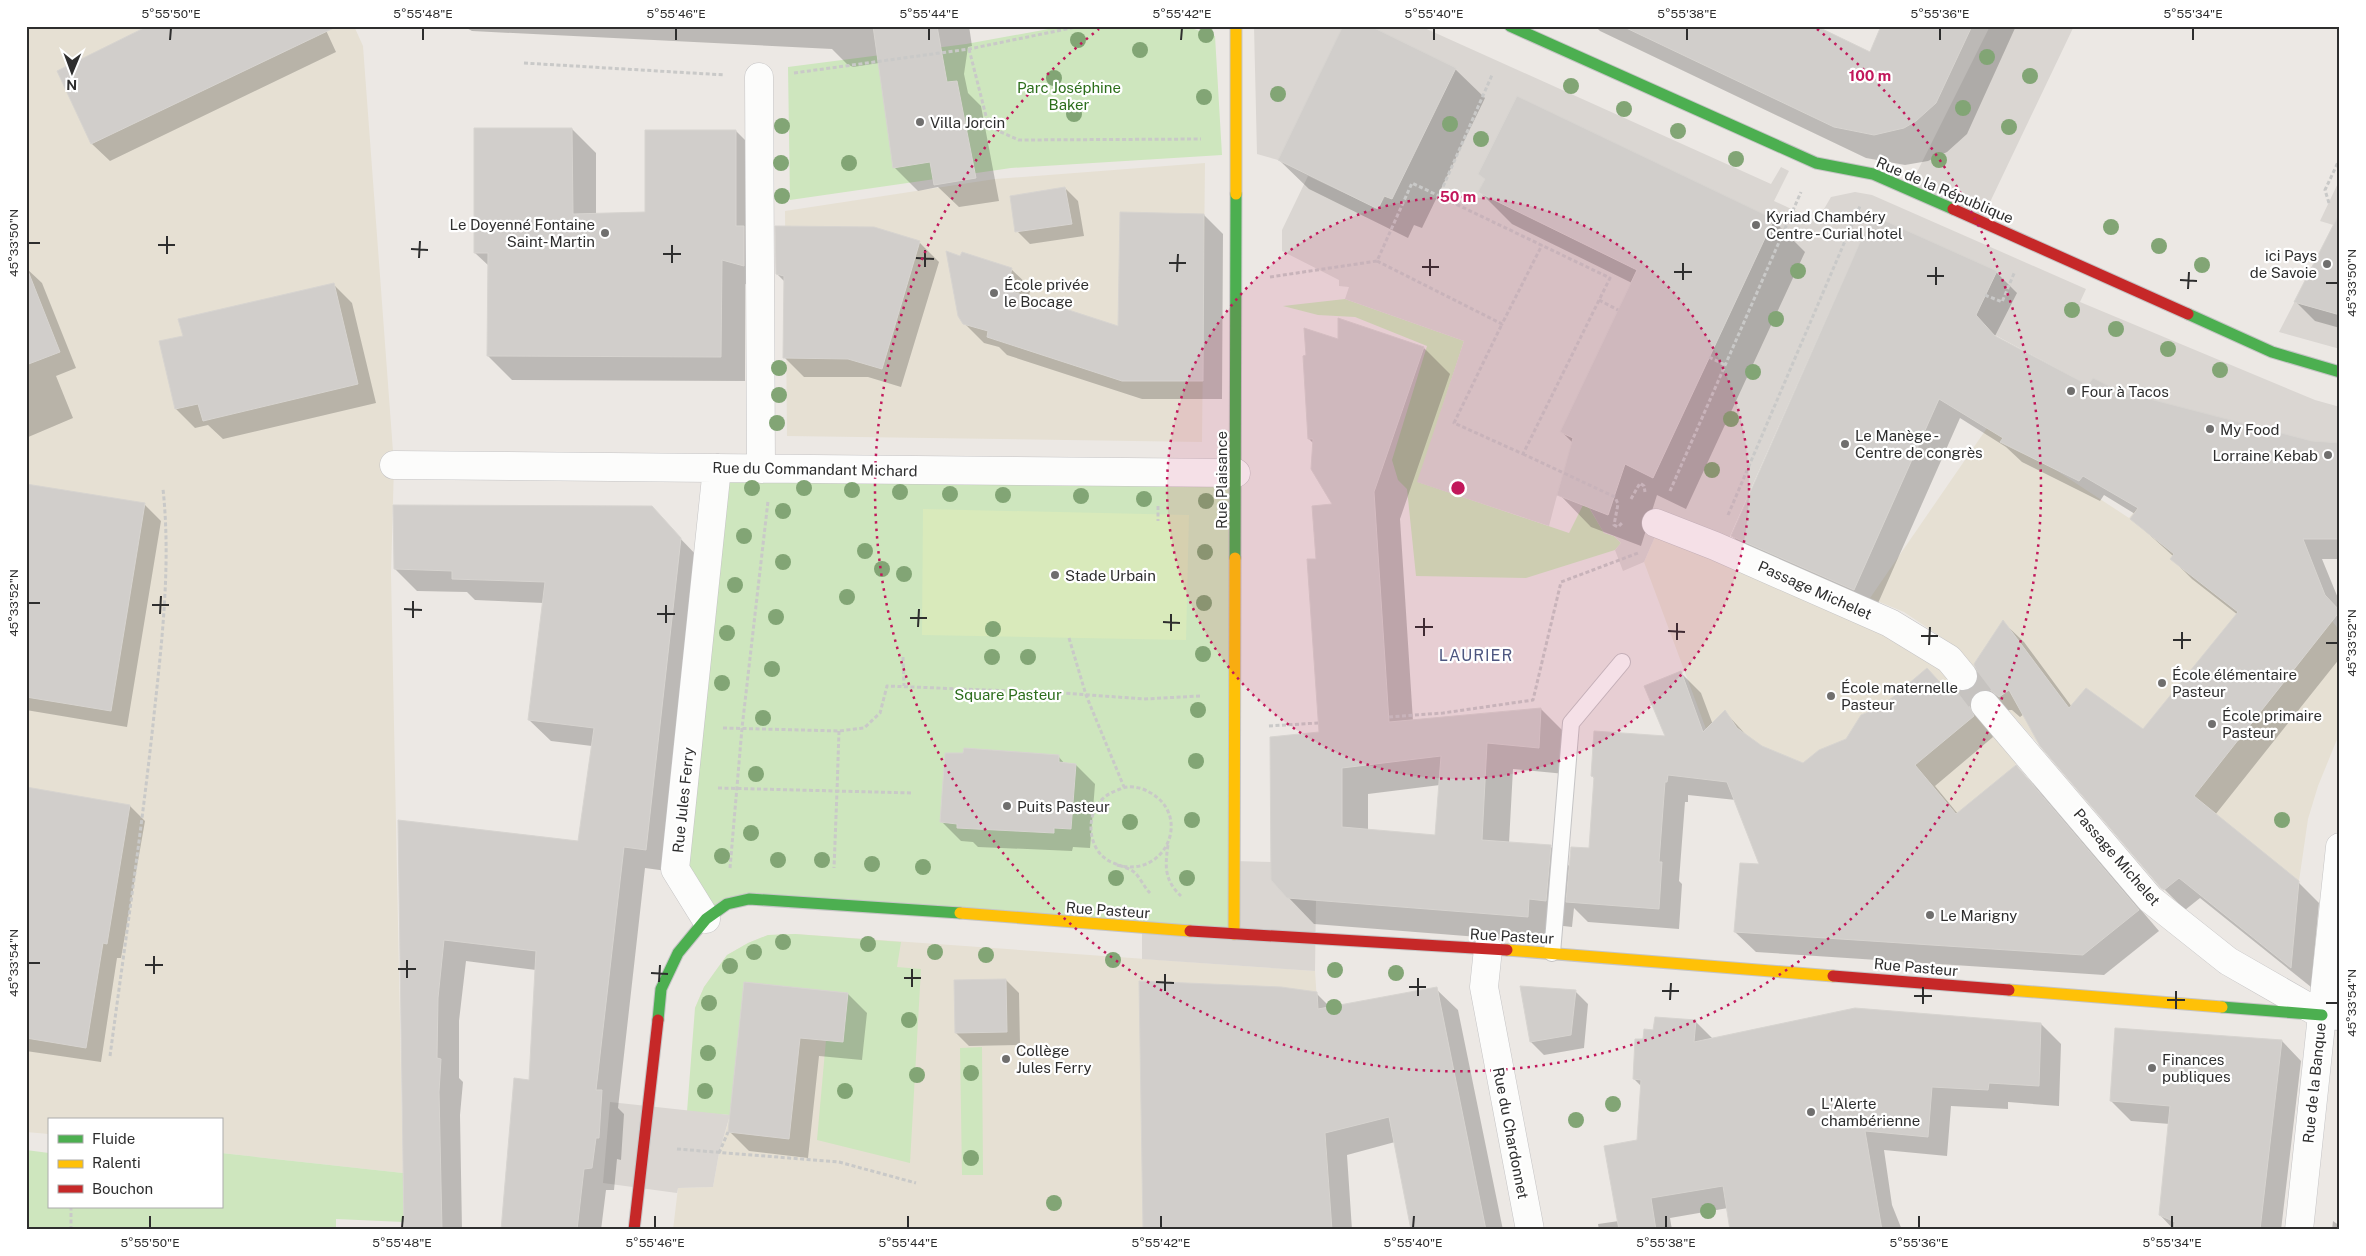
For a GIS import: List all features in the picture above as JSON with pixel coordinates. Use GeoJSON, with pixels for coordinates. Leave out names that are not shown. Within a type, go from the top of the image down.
{"type":"FeatureCollection","features":[{"type":"Feature","properties":{"kind":"street","name":"Rue Plaisance"},"geometry":{"type":"LineString","coordinates":[[1234,934],[1236,26]]}},
{"type":"Feature","properties":{"kind":"street","name":"Rue de la République"},"geometry":{"type":"LineString","coordinates":[[1510,26],[1816,163],[1873,174],[2031,242],[2272,352],[2340,372]]}},
{"type":"Feature","properties":{"kind":"street"},"geometry":{"type":"LineString","coordinates":[[759,78],[766,469]]}},
{"type":"Feature","properties":{"kind":"street","name":"Rue du Commandant Michard"},"geometry":{"type":"LineString","coordinates":[[394,465],[1236,472]]}},
{"type":"Feature","properties":{"kind":"street","name":"Rue Jules Ferry"},"geometry":{"type":"LineString","coordinates":[[716,911],[675,869],[717,468]]}},
{"type":"Feature","properties":{"kind":"street","name":"Passage Michelet"},"geometry":{"type":"LineString","coordinates":[[1656,523],[1715,546],[1890,623],[1949,659],[1963,676]]}},
{"type":"Feature","properties":{"kind":"street","name":"Passage Michelet"},"geometry":{"type":"LineString","coordinates":[[1985,705],[2150,899],[2228,962],[2331,1015]]}},
{"type":"Feature","properties":{"kind":"street","name":"Rue de la Banque"},"geometry":{"type":"LineString","coordinates":[[2299,1230],[2331,1015],[2340,847]]}},
{"type":"Feature","properties":{"kind":"street","name":"Rue Pasteur"},"geometry":{"type":"LineString","coordinates":[[716,911],[749,899],[832,903],[1234,934],[1552,953],[2331,1015]]}},
{"type":"Feature","properties":{"kind":"street"},"geometry":{"type":"LineString","coordinates":[[634,1230],[661,989],[678,952],[716,911]]}},
{"type":"Feature","properties":{"kind":"street","name":"Rue du Chardonnet"},"geometry":{"type":"LineString","coordinates":[[1488,949],[1484,987],[1530,1230]]}},
{"type":"Feature","properties":{"kind":"lane"},"geometry":{"type":"LineString","coordinates":[[1552,953],[1570,723],[1622,662]]}},
{"type":"Feature","properties":{"kind":"path"},"geometry":{"type":"LineString","coordinates":[[524,63],[759,78],[969,49],[1081,26]]}},
{"type":"Feature","properties":{"kind":"path"},"geometry":{"type":"LineString","coordinates":[[969,49],[986,116],[996,130],[1019,140],[1237,139]]}},
{"type":"Feature","properties":{"kind":"path"},"geometry":{"type":"LineString","coordinates":[[1439,196],[1492,75]]}},
{"type":"Feature","properties":{"kind":"path"},"geometry":{"type":"LineString","coordinates":[[2329,203],[2325,190],[2340,158]]}},
{"type":"Feature","properties":{"kind":"path"},"geometry":{"type":"LineString","coordinates":[[1389,717],[1443,713],[1533,700],[1561,582],[1644,551],[1790,216],[1816,163]]}},
{"type":"Feature","properties":{"kind":"path"},"geometry":{"type":"LineString","coordinates":[[1715,546],[1873,174]]}},
{"type":"Feature","properties":{"kind":"path"},"geometry":{"type":"LineString","coordinates":[[1377,261],[1412,183],[1610,278],[1523,454]]}},
{"type":"Feature","properties":{"kind":"path"},"geometry":{"type":"LineString","coordinates":[[1848,231],[1862,238]]}},
{"type":"Feature","properties":{"kind":"path"},"geometry":{"type":"LineString","coordinates":[[1542,245],[1454,423],[1614,497],[1618,504],[1614,525],[1621,525],[1624,518]]}},
{"type":"Feature","properties":{"kind":"path"},"geometry":{"type":"LineString","coordinates":[[1235,280],[1290,276],[1377,261],[1502,324]]}},
{"type":"Feature","properties":{"kind":"path"},"geometry":{"type":"LineString","coordinates":[[1599,300],[1618,310]]}},
{"type":"Feature","properties":{"kind":"path"},"geometry":{"type":"LineString","coordinates":[[1709,357],[1725,365]]}},
{"type":"Feature","properties":{"kind":"path"},"geometry":{"type":"LineString","coordinates":[[716,911],[736,788],[766,469]]}},
{"type":"Feature","properties":{"kind":"path"},"geometry":{"type":"LineString","coordinates":[[1630,502],[1633,493],[1640,484],[1644,486],[1645,491],[1642,499]]}},
{"type":"Feature","properties":{"kind":"path"},"geometry":{"type":"LineString","coordinates":[[110,1056],[158,680],[166,570],[167,524],[163,490]]}},
{"type":"Feature","properties":{"kind":"path"},"geometry":{"type":"LineString","coordinates":[[1069,638],[1086,695],[1124,787]]}},
{"type":"Feature","properties":{"kind":"path"},"geometry":{"type":"LineString","coordinates":[[903,656],[904,686]]}},
{"type":"Feature","properties":{"kind":"path"},"geometry":{"type":"LineString","coordinates":[[691,727],[839,731],[864,728],[880,713],[887,686],[1144,699],[1235,695]]}},
{"type":"Feature","properties":{"kind":"path"},"geometry":{"type":"LineString","coordinates":[[1235,728],[1318,723]]}},
{"type":"Feature","properties":{"kind":"path"},"geometry":{"type":"LineString","coordinates":[[832,903],[839,731]]}},
{"type":"Feature","properties":{"kind":"path"},"geometry":{"type":"LineString","coordinates":[[685,786],[912,793]]}},
{"type":"Feature","properties":{"kind":"path"},"geometry":{"type":"LineString","coordinates":[[1169,842],[1158,857],[1138,867],[1117,865],[1099,852],[1092,839],[1092,817],[1096,807],[1105,796],[1124,787],[1143,788],[1158,796],[1169,813],[1172,827],[1165,866],[1174,889],[1189,903],[1201,924],[1209,932]]}},
{"type":"Feature","properties":{"kind":"path"},"geometry":{"type":"LineString","coordinates":[[719,1153],[728,1132]]}},
{"type":"Feature","properties":{"kind":"path"},"geometry":{"type":"LineString","coordinates":[[644,1146],[839,1162],[916,1183]]}},
{"type":"Feature","properties":{"kind":"path"},"geometry":{"type":"LineString","coordinates":[[71,1208],[71,1230]]}},
{"type":"Feature","properties":{"kind":"shaded area"},"geometry":{"type":"Polygon","coordinates":[[[26,26],[354,26],[363,46],[394,465],[391,574],[403,1173],[222,1153],[222,1118],[48,1118],[48,1134],[26,1132],[26,26]]]}},
{"type":"Feature","properties":{"kind":"shaded area"},"geometry":{"type":"Polygon","coordinates":[[[1254,26],[1351,26],[1342,30],[1278,160],[1257,154],[1254,26]]]}},
{"type":"Feature","properties":{"kind":"shaded area"},"geometry":{"type":"Polygon","coordinates":[[[1370,26],[1420,26],[1771,184],[1781,167],[1789,171],[1774,201],[1817,221],[1831,197],[1855,192],[1872,195],[2086,289],[2080,302],[2315,400],[2340,407],[2340,443],[2312,441],[2116,391],[2093,378],[2088,385],[1993,334],[1968,332],[1997,271],[1872,215],[1727,543],[1657,532],[1644,562],[1623,571],[1615,550],[1621,543],[1614,536],[1604,533],[1589,507],[1609,515],[1614,498],[1561,480],[1549,526],[1417,482],[1464,341],[1345,299],[1349,287],[1339,286],[1339,280],[1282,251],[1282,230],[1308,176],[1378,209],[1424,129],[1456,68],[1370,26]],[[1517,96],[1478,174],[1485,179],[1479,193],[1637,270],[1560,432],[1653,478],[1773,219],[1517,96]]]}},
{"type":"Feature","properties":{"kind":"shaded area"},"geometry":{"type":"Polygon","coordinates":[[[1990,26],[2074,26],[1981,221],[1908,190],[1990,26]]]}},
{"type":"Feature","properties":{"kind":"shaded area","name":"École privée le Bocage"},"geometry":{"type":"Polygon","coordinates":[[[1205,163],[1202,442],[787,436],[785,211],[995,179],[1205,163]]]}},
{"type":"Feature","properties":{"kind":"shaded area"},"geometry":{"type":"Polygon","coordinates":[[[2340,179],[2340,227],[2320,221],[2340,179]]]}},
{"type":"Feature","properties":{"kind":"shaded area"},"geometry":{"type":"Polygon","coordinates":[[[2295,301],[2296,303],[2340,315],[2340,349],[2279,332],[2295,301]]]}},
{"type":"Feature","properties":{"kind":"shaded area","name":"École élémentaire Pasteur"},"geometry":{"type":"Polygon","coordinates":[[[1987,428],[2010,440],[2129,518],[2159,482],[2306,576],[2340,611],[2332,621],[2340,631],[2340,732],[2318,786],[2308,819],[2299,881],[2291,965],[2102,817],[1950,643],[1904,612],[1870,598],[1987,428]]]}},
{"type":"Feature","properties":{"kind":"shaded area","name":"École maternelle Pasteur"},"geometry":{"type":"Polygon","coordinates":[[[1657,532],[1822,601],[1935,660],[2021,755],[2014,767],[1985,846],[1706,729],[1644,562],[1657,532]]]}},
{"type":"Feature","properties":{"kind":"shaded area"},"geometry":{"type":"Polygon","coordinates":[[[1234,861],[1271,862],[1271,880],[1287,898],[1316,900],[1315,971],[1142,959],[1142,928],[1234,934],[1234,861]]]}},
{"type":"Feature","properties":{"kind":"shaded area","name":"Collège Jules Ferry"},"geometry":{"type":"Polygon","coordinates":[[[795,934],[1315,971],[1332,1230],[673,1230],[678,1188],[713,1187],[719,1153],[730,1116],[695,1008],[704,987],[727,955],[748,943],[768,935],[795,934]]]}},
{"type":"Feature","properties":{"kind":"shaded area"},"geometry":{"type":"Polygon","coordinates":[[[610,1102],[730,1115],[719,1153],[713,1187],[678,1188],[677,1193],[603,1183],[610,1102]]]}},
{"type":"Feature","properties":{"kind":"green space","name":"Parc Joséphine Baker"},"geometry":{"type":"Polygon","coordinates":[[[1065,26],[1185,26],[1215,36],[1222,155],[1011,168],[790,200],[788,67],[966,44],[1065,26]]]}},
{"type":"Feature","properties":{"kind":"green space"},"geometry":{"type":"Polygon","coordinates":[[[1345,299],[1464,341],[1418,482],[1569,533],[1585,501],[1604,533],[1614,536],[1621,543],[1615,550],[1526,578],[1416,576],[1407,489],[1398,480],[1392,460],[1427,346],[1355,317],[1318,315],[1283,306],[1345,299]]]}},
{"type":"Feature","properties":{"kind":"green space","name":"Square Pasteur"},"geometry":{"type":"Polygon","coordinates":[[[717,468],[1236,473],[1234,934],[749,899],[706,919],[675,869],[717,468]]]}},
{"type":"Feature","properties":{"kind":"green space","name":"Stade Urbain"},"geometry":{"type":"Polygon","coordinates":[[[923,509],[1189,515],[1186,640],[922,635],[923,509]]]}},
{"type":"Feature","properties":{"kind":"green space"},"geometry":{"type":"Polygon","coordinates":[[[795,934],[901,942],[897,967],[921,969],[910,1163],[817,1140],[826,1040],[843,1041],[848,993],[744,982],[730,1115],[687,1112],[695,1008],[704,987],[727,955],[748,943],[768,935],[795,934]]]}},
{"type":"Feature","properties":{"kind":"green space"},"geometry":{"type":"Polygon","coordinates":[[[982,1047],[983,1175],[962,1175],[960,1048],[982,1047]]]}},
{"type":"Feature","properties":{"kind":"green space"},"geometry":{"type":"Polygon","coordinates":[[[26,1150],[48,1153],[48,1208],[222,1208],[222,1153],[403,1173],[404,1222],[336,1219],[336,1230],[26,1230],[26,1150]]]}},
{"type":"Feature","properties":{"kind":"building"},"geometry":{"type":"Polygon","coordinates":[[[148,26],[338,26],[91,144],[57,71],[148,26]]]}},
{"type":"Feature","properties":{"kind":"building"},"geometry":{"type":"Polygon","coordinates":[[[873,26],[937,26],[947,82],[957,81],[976,178],[934,185],[930,162],[893,168],[873,26]]]}},
{"type":"Feature","properties":{"kind":"building"},"geometry":{"type":"Polygon","coordinates":[[[1343,26],[1370,26],[1456,68],[1392,199],[1384,196],[1378,209],[1278,160],[1343,26]]]}},
{"type":"Feature","properties":{"kind":"building"},"geometry":{"type":"Polygon","coordinates":[[[1622,26],[1816,26],[1870,52],[1881,26],[1972,26],[1936,103],[1916,121],[1904,128],[1874,135],[1834,127],[1622,26]]]}},
{"type":"Feature","properties":{"kind":"building"},"geometry":{"type":"Polygon","coordinates":[[[1517,96],[1774,219],[1653,478],[1625,464],[1608,515],[1557,495],[1573,438],[1560,432],[1637,270],[1478,192],[1485,179],[1478,174],[1517,96]]]}},
{"type":"Feature","properties":{"kind":"building","name":"Le Doyenné Fontaine Saint- Martin"},"geometry":{"type":"Polygon","coordinates":[[[474,128],[572,128],[573,214],[645,212],[645,130],[736,130],[736,226],[744,226],[744,266],[722,260],[721,357],[487,356],[488,253],[474,253],[474,128]]]}},
{"type":"Feature","properties":{"kind":"building"},"geometry":{"type":"Polygon","coordinates":[[[1065,187],[1072,224],[1015,232],[1010,196],[1065,187]]]}},
{"type":"Feature","properties":{"kind":"building"},"geometry":{"type":"Polygon","coordinates":[[[1120,212],[1204,214],[1203,381],[1122,381],[987,337],[988,331],[963,324],[958,316],[946,251],[960,256],[962,252],[1012,268],[1007,290],[1118,326],[1120,212]]]}},
{"type":"Feature","properties":{"kind":"building","name":"ici Pays de Savoie"},"geometry":{"type":"Polygon","coordinates":[[[2340,212],[2340,315],[2294,302],[2340,212]]]}},
{"type":"Feature","properties":{"kind":"building"},"geometry":{"type":"Polygon","coordinates":[[[1872,215],[1997,271],[1976,315],[1995,336],[2088,385],[2093,378],[2119,391],[2312,441],[2340,443],[2340,539],[2303,539],[2325,595],[2340,611],[2194,796],[2299,881],[2291,968],[2179,878],[2164,890],[2161,888],[2040,746],[2009,690],[1999,697],[1990,690],[1982,690],[1975,693],[1970,699],[1970,707],[1974,716],[1915,765],[1956,814],[2016,765],[2139,910],[2083,955],[1734,932],[1740,863],[1759,864],[1727,782],[1668,775],[1667,782],[1665,782],[1659,862],[1662,862],[1659,909],[1566,902],[1571,847],[1589,848],[1594,777],[1591,776],[1594,731],[1665,736],[1644,686],[1681,671],[1703,732],[1725,710],[1737,728],[1762,746],[1803,763],[1819,750],[1846,739],[1861,715],[1881,707],[1927,668],[1947,690],[1951,686],[1958,691],[1966,691],[1973,688],[1977,682],[1978,674],[1974,664],[2003,620],[2069,708],[2086,688],[2143,729],[2238,612],[2170,559],[2174,554],[2130,519],[2138,508],[2083,476],[2079,481],[2000,442],[2003,438],[1939,399],[1854,590],[1731,536],[1872,215]]]}},
{"type":"Feature","properties":{"kind":"building"},"geometry":{"type":"Polygon","coordinates":[[[775,226],[874,227],[920,241],[882,369],[848,359],[783,358],[784,276],[776,274],[775,226]]]}},
{"type":"Feature","properties":{"kind":"building"},"geometry":{"type":"Polygon","coordinates":[[[28,271],[60,352],[26,365],[26,272],[28,271]]]}},
{"type":"Feature","properties":{"kind":"building"},"geometry":{"type":"Polygon","coordinates":[[[334,283],[358,384],[203,421],[198,404],[175,409],[159,341],[183,336],[178,319],[334,283]]]}},
{"type":"Feature","properties":{"kind":"building"},"geometry":{"type":"Polygon","coordinates":[[[1338,318],[1424,347],[1374,492],[1389,722],[1541,708],[1539,748],[1487,743],[1482,840],[1551,845],[1546,901],[1529,899],[1528,917],[1287,898],[1271,880],[1270,737],[1319,732],[1307,559],[1316,559],[1312,506],[1332,504],[1311,469],[1313,439],[1308,439],[1303,356],[1306,355],[1304,328],[1338,339],[1338,318]],[[1441,756],[1342,768],[1342,827],[1435,835],[1441,756]]]}},
{"type":"Feature","properties":{"kind":"building"},"geometry":{"type":"Polygon","coordinates":[[[26,484],[145,503],[111,711],[26,697],[26,484]]]}},
{"type":"Feature","properties":{"kind":"building"},"geometry":{"type":"Polygon","coordinates":[[[393,505],[652,506],[681,538],[646,850],[624,847],[596,1090],[602,1090],[599,1138],[596,1138],[592,1168],[584,1169],[577,1230],[501,1230],[514,1078],[529,1080],[536,951],[444,940],[438,998],[437,1058],[441,1059],[439,1092],[442,1230],[404,1230],[398,820],[578,841],[594,728],[528,720],[545,582],[452,579],[452,571],[394,569],[393,505]]]}},
{"type":"Feature","properties":{"kind":"building","name":"Puits Pasteur"},"geometry":{"type":"Polygon","coordinates":[[[964,748],[1059,755],[1059,762],[1076,764],[1071,829],[1054,828],[1054,833],[957,828],[957,824],[940,822],[945,753],[963,753],[964,748]]]}},
{"type":"Feature","properties":{"kind":"building"},"geometry":{"type":"Polygon","coordinates":[[[26,787],[130,805],[107,944],[103,943],[86,1048],[26,1038],[26,787]]]}},
{"type":"Feature","properties":{"kind":"building"},"geometry":{"type":"Polygon","coordinates":[[[1006,979],[1007,1032],[955,1033],[954,980],[1006,979]]]}},
{"type":"Feature","properties":{"kind":"building"},"geometry":{"type":"Polygon","coordinates":[[[1139,981],[1281,987],[1317,992],[1318,1009],[1437,987],[1486,1230],[1411,1230],[1389,1117],[1325,1133],[1332,1230],[1143,1230],[1139,981]]]}},
{"type":"Feature","properties":{"kind":"building"},"geometry":{"type":"Polygon","coordinates":[[[744,982],[848,993],[843,1042],[800,1038],[789,1139],[728,1132],[744,982]]]}},
{"type":"Feature","properties":{"kind":"building"},"geometry":{"type":"Polygon","coordinates":[[[1520,986],[1576,990],[1571,1035],[1530,1042],[1520,986]]]}},
{"type":"Feature","properties":{"kind":"building"},"geometry":{"type":"Polygon","coordinates":[[[1855,1008],[2041,1023],[2039,1086],[1989,1083],[1988,1090],[1932,1087],[1928,1137],[1865,1131],[1882,1230],[1730,1230],[1723,1186],[1651,1198],[1656,1230],[1619,1230],[1604,1146],[1637,1140],[1641,1080],[1633,1079],[1635,1039],[1643,1039],[1644,1029],[1653,1030],[1655,1017],[1696,1020],[1694,1042],[1855,1008]]]}},
{"type":"Feature","properties":{"kind":"building"},"geometry":{"type":"Polygon","coordinates":[[[2115,1028],[2282,1040],[2260,1230],[2174,1230],[2175,1222],[2159,1215],[2170,1106],[2110,1101],[2115,1028]]]}},
{"type":"Feature","properties":{"kind":"tunnel"},"geometry":{"type":"LineString","coordinates":[[1963,676],[1985,705]]}},
{"type":"Feature","properties":{"kind":"traffic: fast"},"geometry":{"type":"LineString","coordinates":[[1510,26],[1816,163],[1873,174],[1953,209]]}},
{"type":"Feature","properties":{"kind":"traffic: fast"},"geometry":{"type":"LineString","coordinates":[[1235,558],[1236,194]]}},
{"type":"Feature","properties":{"kind":"traffic: fast"},"geometry":{"type":"LineString","coordinates":[[2188,314],[2272,352],[2340,372]]}},
{"type":"Feature","properties":{"kind":"traffic: fast"},"geometry":{"type":"LineString","coordinates":[[658,1020],[661,989],[678,953],[706,919],[727,904],[749,899],[960,913]]}},
{"type":"Feature","properties":{"kind":"traffic: fast"},"geometry":{"type":"LineString","coordinates":[[2222,1007],[2322,1015]]}},
{"type":"Feature","properties":{"kind":"traffic: slow"},"geometry":{"type":"LineString","coordinates":[[1236,26],[1236,194]]}},
{"type":"Feature","properties":{"kind":"traffic: slow"},"geometry":{"type":"LineString","coordinates":[[1234,934],[1235,558]]}},
{"type":"Feature","properties":{"kind":"traffic: slow"},"geometry":{"type":"LineString","coordinates":[[960,913],[1190,931]]}},
{"type":"Feature","properties":{"kind":"traffic: slow"},"geometry":{"type":"LineString","coordinates":[[1507,950],[1833,976]]}},
{"type":"Feature","properties":{"kind":"traffic: slow"},"geometry":{"type":"LineString","coordinates":[[2009,990],[2222,1007]]}},
{"type":"Feature","properties":{"kind":"traffic: jam"},"geometry":{"type":"LineString","coordinates":[[1953,209],[2188,314]]}},
{"type":"Feature","properties":{"kind":"traffic: jam"},"geometry":{"type":"LineString","coordinates":[[1190,931],[1507,950]]}},
{"type":"Feature","properties":{"kind":"traffic: jam"},"geometry":{"type":"LineString","coordinates":[[1833,976],[2009,990]]}},
{"type":"Feature","properties":{"kind":"traffic: jam"},"geometry":{"type":"LineString","coordinates":[[634,1230],[658,1020]]}},
{"type":"Feature","properties":{"kind":"place","name":"Villa Jorcin"},"geometry":{"type":"Point","coordinates":[920,122]}},
{"type":"Feature","properties":{"kind":"place","name":"Kyriad Chambéry Centre - Curial hotel"},"geometry":{"type":"Point","coordinates":[1756,225]}},
{"type":"Feature","properties":{"kind":"place","name":"Le Doyenné Fontaine Saint- Martin"},"geometry":{"type":"Point","coordinates":[605,233]}},
{"type":"Feature","properties":{"kind":"place","name":"ici Pays de Savoie"},"geometry":{"type":"Point","coordinates":[2327,264]}},
{"type":"Feature","properties":{"kind":"place","name":"École privée le Bocage"},"geometry":{"type":"Point","coordinates":[994,293]}},
{"type":"Feature","properties":{"kind":"place","name":"Four à Tacos"},"geometry":{"type":"Point","coordinates":[2071,391]}},
{"type":"Feature","properties":{"kind":"place","name":"My Food"},"geometry":{"type":"Point","coordinates":[2210,429]}},
{"type":"Feature","properties":{"kind":"place","name":"Le Manège - Centre de congrès"},"geometry":{"type":"Point","coordinates":[1845,444]}},
{"type":"Feature","properties":{"kind":"place","name":"Lorraine Kebab"},"geometry":{"type":"Point","coordinates":[2328,455]}},
{"type":"Feature","properties":{"kind":"place","name":"Stade Urbain"},"geometry":{"type":"Point","coordinates":[1055,575]}},
{"type":"Feature","properties":{"kind":"place","name":"École élémentaire Pasteur"},"geometry":{"type":"Point","coordinates":[2162,683]}},
{"type":"Feature","properties":{"kind":"place","name":"École maternelle Pasteur"},"geometry":{"type":"Point","coordinates":[1831,696]}},
{"type":"Feature","properties":{"kind":"place","name":"École primaire Pasteur"},"geometry":{"type":"Point","coordinates":[2212,724]}},
{"type":"Feature","properties":{"kind":"place","name":"Puits Pasteur"},"geometry":{"type":"Point","coordinates":[1007,806]}},
{"type":"Feature","properties":{"kind":"place","name":"Le Marigny"},"geometry":{"type":"Point","coordinates":[1930,915]}},
{"type":"Feature","properties":{"kind":"place","name":"Collège Jules Ferry"},"geometry":{"type":"Point","coordinates":[1006,1059]}},
{"type":"Feature","properties":{"kind":"place","name":"Finances publiques"},"geometry":{"type":"Point","coordinates":[2152,1068]}},
{"type":"Feature","properties":{"kind":"place","name":"L'Alerte chambérienne"},"geometry":{"type":"Point","coordinates":[1811,1112]}},
{"type":"Feature","properties":{"kind":"district","name":"LAURIER"},"geometry":{"type":"Point","coordinates":[1476,655]}}]}
